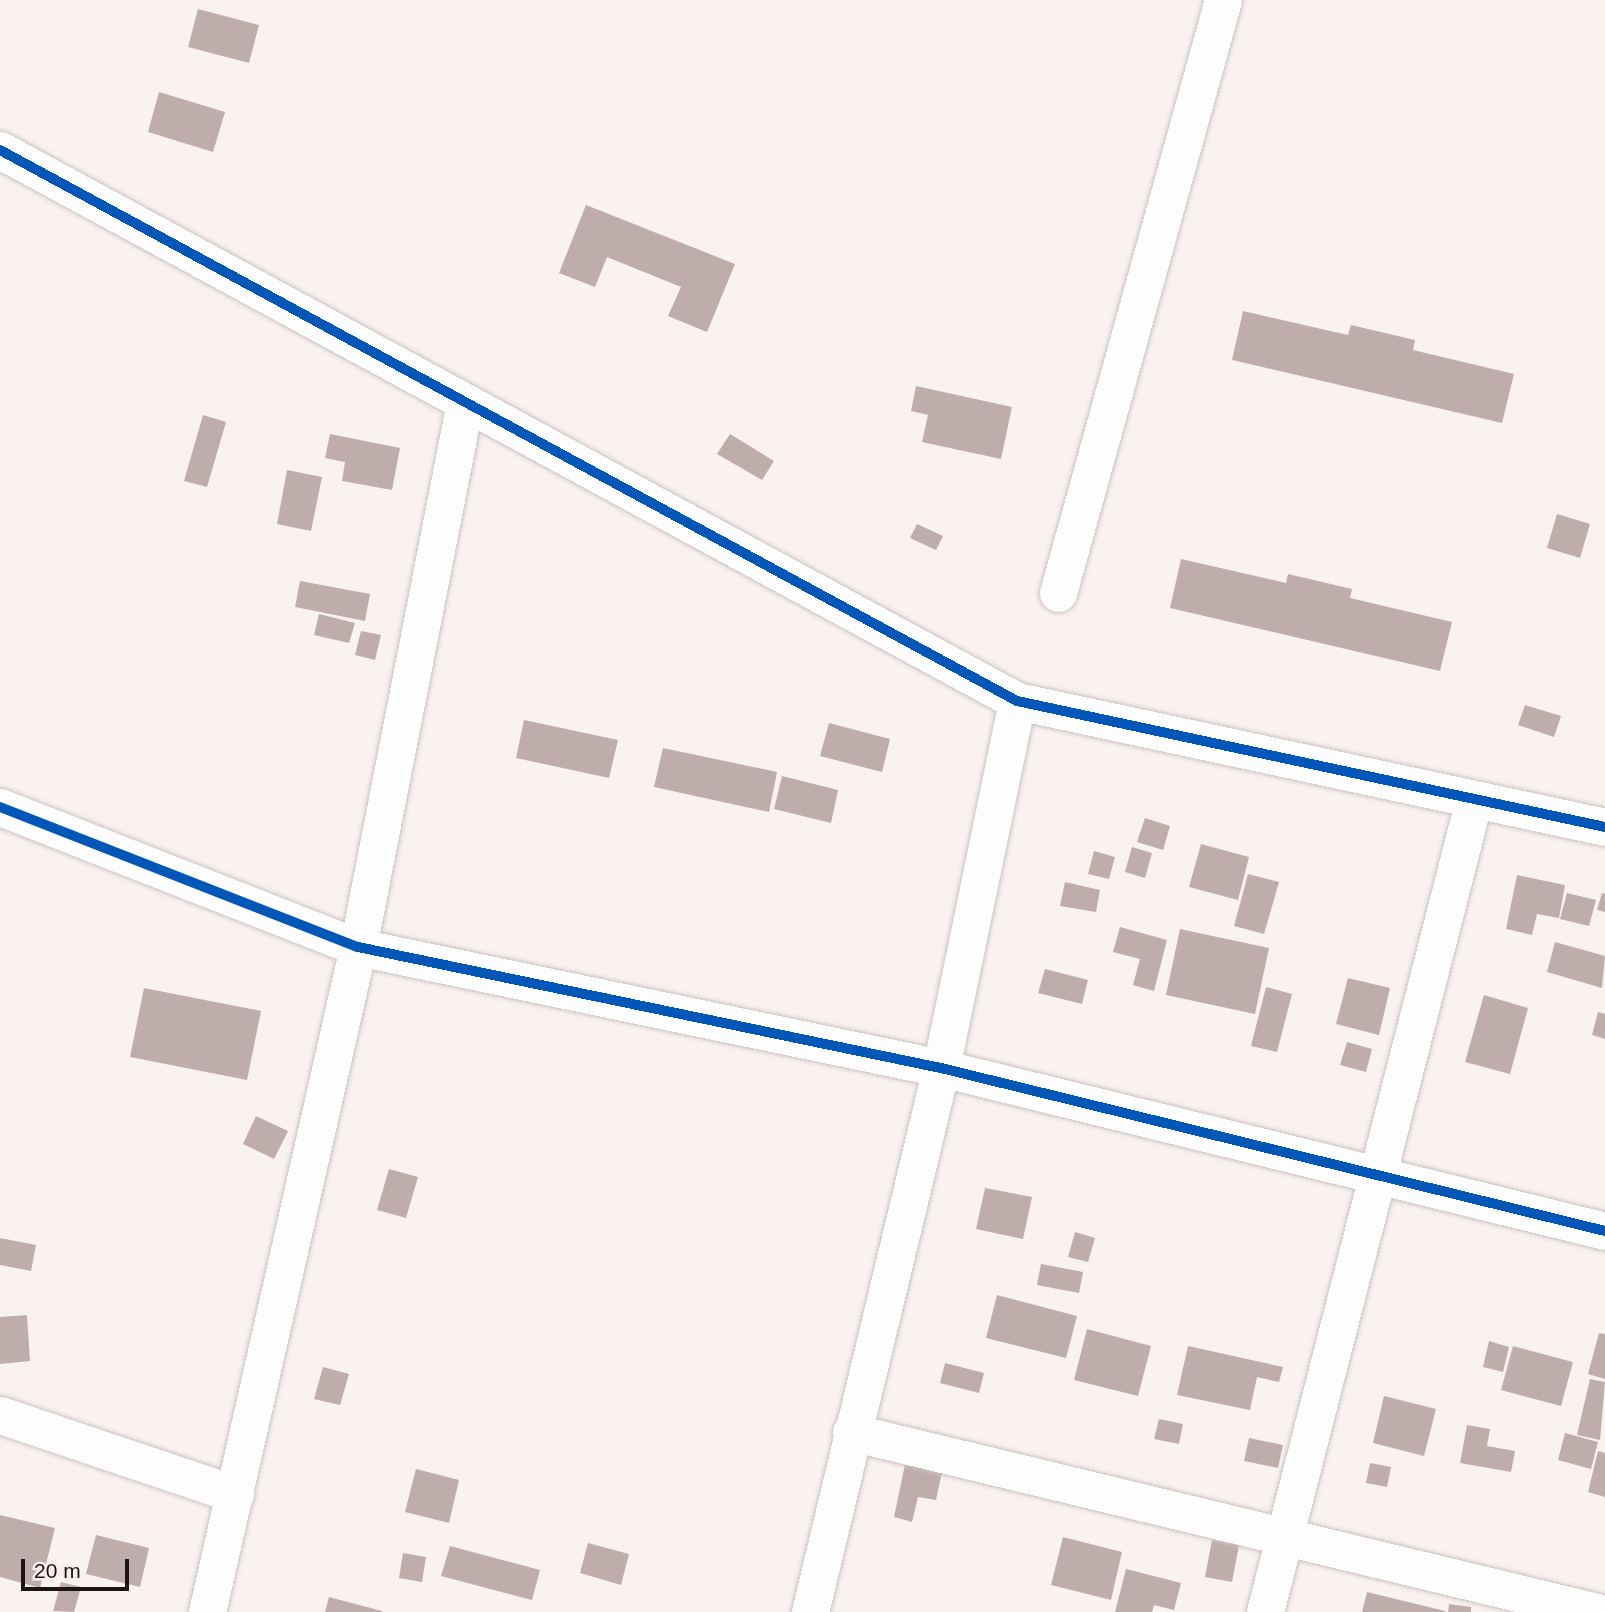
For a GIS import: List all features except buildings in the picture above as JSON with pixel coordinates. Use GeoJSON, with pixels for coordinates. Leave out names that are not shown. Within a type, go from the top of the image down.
{"type":"FeatureCollection","features":[{"type":"Feature","properties":{"kind":"street"},"geometry":{"type":"LineString","coordinates":[[1058,593],[1223,0]]}},
{"type":"Feature","properties":{"kind":"street"},"geometry":{"type":"LineString","coordinates":[[0,150],[1017,701],[1605,827]]}},
{"type":"Feature","properties":{"kind":"street"},"geometry":{"type":"LineString","coordinates":[[207,1612],[358,947],[465,402]]}},
{"type":"Feature","properties":{"kind":"street"},"geometry":{"type":"LineString","coordinates":[[810,1612],[851,1432],[942,1068],[1017,701]]}},
{"type":"Feature","properties":{"kind":"street"},"geometry":{"type":"LineString","coordinates":[[1265,1612],[1380,1176],[1474,799]]}},
{"type":"Feature","properties":{"kind":"street"},"geometry":{"type":"LineString","coordinates":[[0,807],[358,947],[942,1068],[1605,1231]]}},
{"type":"Feature","properties":{"kind":"street"},"geometry":{"type":"LineString","coordinates":[[0,1415],[235,1494]]}},
{"type":"Feature","properties":{"kind":"street"},"geometry":{"type":"LineString","coordinates":[[851,1432],[1597,1612]]}},
{"type":"Feature","properties":{"kind":"cycle path"},"geometry":{"type":"LineString","coordinates":[[0,150],[1017,701],[1605,827]]}},
{"type":"Feature","properties":{"kind":"cycle path"},"geometry":{"type":"LineString","coordinates":[[0,807],[358,947],[941,1068],[1605,1231]]}}]}
